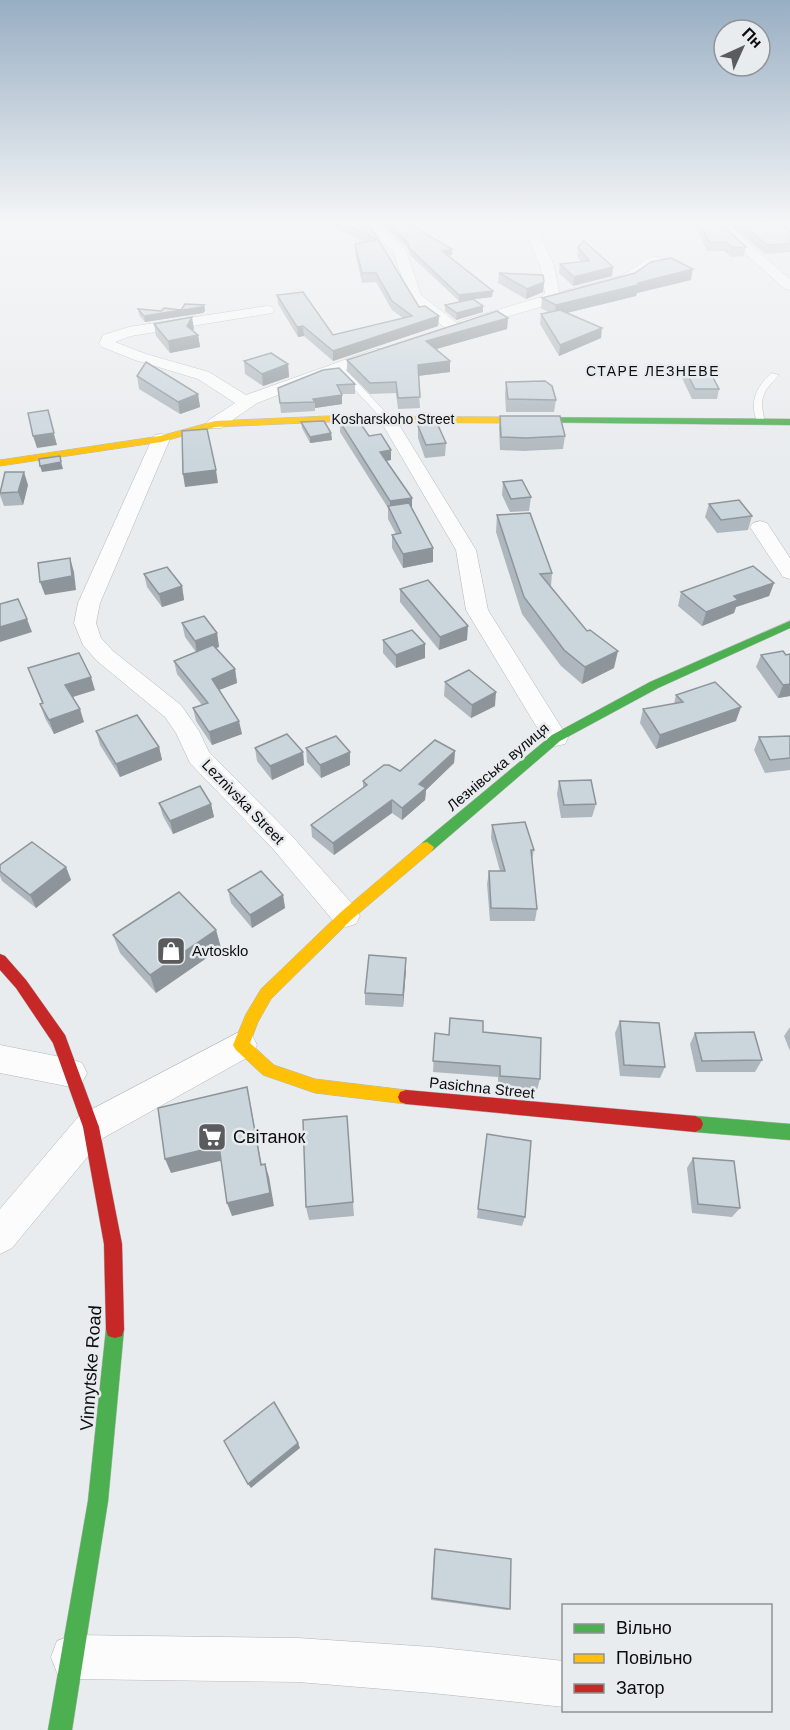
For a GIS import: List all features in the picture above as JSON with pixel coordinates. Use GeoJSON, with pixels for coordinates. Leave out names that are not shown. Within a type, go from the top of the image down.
{"type":"FeatureCollection","features":[{"type":"Feature","properties":{"kind":"street"},"geometry":{"type":"LineString","coordinates":[[420,302],[448,330],[540,302]]}},
{"type":"Feature","properties":{"kind":"street"},"geometry":{"type":"LineString","coordinates":[[245,402],[214,381],[197,373],[138,358],[119,350],[107,344],[108,338],[129,332],[267,310]]}},
{"type":"Feature","properties":{"kind":"street"},"geometry":{"type":"LineString","coordinates":[[215,424],[245,402],[396,346]]}},
{"type":"Feature","properties":{"kind":"street","name":"Kosharskoho Street"},"geometry":{"type":"LineString","coordinates":[[0,463],[161,439],[215,424],[328,419],[790,422]]}},
{"type":"Feature","properties":{"kind":"street"},"geometry":{"type":"LineString","coordinates":[[388,420],[466,549],[477,610],[556,738]]}},
{"type":"Feature","properties":{"kind":"street","name":"Leznivska Street"},"geometry":{"type":"LineString","coordinates":[[161,439],[89,603],[85,623],[92,640],[105,656],[173,711],[187,730],[199,757],[282,842],[346,916]]}},
{"type":"Feature","properties":{"kind":"street"},"geometry":{"type":"LineString","coordinates":[[760,527],[790,573]]}},
{"type":"Feature","properties":{"kind":"street","name":"Лезнівська вулиця"},"geometry":{"type":"LineString","coordinates":[[241,1045],[251,1019],[266,994],[346,916],[556,738],[654,685],[790,624]]}},
{"type":"Feature","properties":{"kind":"street","name":"Vinnytske Road"},"geometry":{"type":"LineString","coordinates":[[0,960],[21,984],[60,1040],[91,1127],[113,1244],[115,1338],[98,1501],[60,1730]]}},
{"type":"Feature","properties":{"kind":"street"},"geometry":{"type":"LineString","coordinates":[[0,1236],[91,1127],[241,1045]]}},
{"type":"Feature","properties":{"kind":"street","name":"Pasichna Street"},"geometry":{"type":"LineString","coordinates":[[241,1045],[269,1071],[315,1086],[485,1106],[790,1132]]}},
{"type":"Feature","properties":{"kind":"street"},"geometry":{"type":"LineString","coordinates":[[0,1059],[71,1073]]}},
{"type":"Feature","properties":{"kind":"street"},"geometry":{"type":"LineString","coordinates":[[73,1657],[298,1660],[432,1670],[562,1684]]}},
{"type":"Feature","properties":{"kind":"lane"},"geometry":{"type":"LineString","coordinates":[[339,368],[388,420]]}},
{"type":"Feature","properties":{"kind":"lane"},"geometry":{"type":"LineString","coordinates":[[761,422],[757,405],[759,391],[763,384],[775,375]]}},
{"type":"Feature","properties":{"kind":"building"},"geometry":{"type":"Polygon","coordinates":[[[281,302],[310,302],[333,335],[412,316],[393,302],[416,302],[419,307],[425,306],[439,316],[333,351],[303,326],[297,327],[281,302]]]}},
{"type":"Feature","properties":{"kind":"building"},"geometry":{"type":"Polygon","coordinates":[[[477,302],[483,306],[457,313],[445,305],[477,302]]]}},
{"type":"Feature","properties":{"kind":"building"},"geometry":{"type":"Polygon","coordinates":[[[549,302],[569,302],[556,305],[549,302]]]}},
{"type":"Feature","properties":{"kind":"building"},"geometry":{"type":"Polygon","coordinates":[[[185,304],[204,305],[202,307],[144,316],[138,309],[181,310],[185,304]]]}},
{"type":"Feature","properties":{"kind":"building"},"geometry":{"type":"Polygon","coordinates":[[[560,310],[602,328],[560,345],[541,314],[560,310]]]}},
{"type":"Feature","properties":{"kind":"building"},"geometry":{"type":"Polygon","coordinates":[[[497,311],[508,318],[426,341],[450,361],[418,365],[420,397],[398,398],[396,382],[370,383],[347,360],[497,311]]]}},
{"type":"Feature","properties":{"kind":"building"},"geometry":{"type":"Polygon","coordinates":[[[192,317],[187,326],[198,335],[168,341],[154,324],[192,317]]]}},
{"type":"Feature","properties":{"kind":"building"},"geometry":{"type":"Polygon","coordinates":[[[271,353],[288,364],[262,374],[244,361],[271,353]]]}},
{"type":"Feature","properties":{"kind":"building"},"geometry":{"type":"Polygon","coordinates":[[[146,362],[198,394],[178,402],[137,376],[146,362]]]}},
{"type":"Feature","properties":{"kind":"building"},"geometry":{"type":"Polygon","coordinates":[[[339,368],[355,384],[337,385],[342,395],[313,399],[315,402],[280,403],[278,388],[323,370],[339,368]]]}},
{"type":"Feature","properties":{"kind":"building"},"geometry":{"type":"Polygon","coordinates":[[[684,368],[708,368],[719,389],[695,389],[684,368]]]}},
{"type":"Feature","properties":{"kind":"building"},"geometry":{"type":"Polygon","coordinates":[[[545,381],[552,386],[556,400],[508,399],[506,382],[545,381]]]}},
{"type":"Feature","properties":{"kind":"building"},"geometry":{"type":"Polygon","coordinates":[[[48,410],[54,433],[33,436],[28,413],[48,410]]]}},
{"type":"Feature","properties":{"kind":"building"},"geometry":{"type":"Polygon","coordinates":[[[500,416],[560,416],[565,436],[501,437],[500,416]]]}},
{"type":"Feature","properties":{"kind":"building"},"geometry":{"type":"Polygon","coordinates":[[[347,417],[356,417],[369,436],[381,434],[391,450],[380,452],[412,498],[390,501],[340,422],[347,417]]]}},
{"type":"Feature","properties":{"kind":"building"},"geometry":{"type":"Polygon","coordinates":[[[324,421],[331,433],[310,437],[301,422],[324,421]]]}},
{"type":"Feature","properties":{"kind":"building"},"geometry":{"type":"Polygon","coordinates":[[[437,423],[446,443],[426,445],[418,426],[437,423]]]}},
{"type":"Feature","properties":{"kind":"building"},"geometry":{"type":"Polygon","coordinates":[[[207,429],[216,470],[183,474],[182,431],[207,429]]]}},
{"type":"Feature","properties":{"kind":"building"},"geometry":{"type":"Polygon","coordinates":[[[60,456],[61,462],[40,466],[39,459],[60,456]]]}},
{"type":"Feature","properties":{"kind":"building"},"geometry":{"type":"Polygon","coordinates":[[[5,472],[24,472],[18,492],[0,493],[5,472]]]}},
{"type":"Feature","properties":{"kind":"building"},"geometry":{"type":"Polygon","coordinates":[[[522,480],[531,497],[511,499],[503,482],[522,480]]]}},
{"type":"Feature","properties":{"kind":"building"},"geometry":{"type":"Polygon","coordinates":[[[739,500],[752,516],[721,520],[709,504],[739,500]]]}},
{"type":"Feature","properties":{"kind":"building"},"geometry":{"type":"Polygon","coordinates":[[[409,503],[433,548],[403,554],[392,535],[401,533],[388,506],[409,503]]]}},
{"type":"Feature","properties":{"kind":"building"},"geometry":{"type":"Polygon","coordinates":[[[530,513],[552,573],[540,574],[587,631],[590,630],[618,651],[585,667],[564,650],[524,597],[497,515],[530,513]]]}},
{"type":"Feature","properties":{"kind":"building"},"geometry":{"type":"Polygon","coordinates":[[[70,558],[72,576],[40,582],[38,563],[70,558]]]}},
{"type":"Feature","properties":{"kind":"building"},"geometry":{"type":"Polygon","coordinates":[[[753,566],[774,583],[734,596],[738,600],[706,612],[681,592],[753,566]]]}},
{"type":"Feature","properties":{"kind":"building"},"geometry":{"type":"Polygon","coordinates":[[[167,567],[182,586],[159,594],[144,574],[167,567]]]}},
{"type":"Feature","properties":{"kind":"building"},"geometry":{"type":"Polygon","coordinates":[[[428,580],[468,626],[440,637],[400,589],[428,580]]]}},
{"type":"Feature","properties":{"kind":"building"},"geometry":{"type":"Polygon","coordinates":[[[18,599],[27,619],[0,627],[0,604],[18,599]]]}},
{"type":"Feature","properties":{"kind":"building"},"geometry":{"type":"Polygon","coordinates":[[[204,616],[217,633],[195,641],[182,623],[204,616]]]}},
{"type":"Feature","properties":{"kind":"building"},"geometry":{"type":"Polygon","coordinates":[[[412,630],[425,644],[396,655],[383,640],[412,630]]]}},
{"type":"Feature","properties":{"kind":"building"},"geometry":{"type":"Polygon","coordinates":[[[213,645],[235,669],[212,679],[239,721],[209,732],[193,708],[208,703],[174,661],[213,645]]]}},
{"type":"Feature","properties":{"kind":"building"},"geometry":{"type":"Polygon","coordinates":[[[783,651],[786,655],[790,654],[790,684],[783,685],[761,655],[783,651]]]}},
{"type":"Feature","properties":{"kind":"building"},"geometry":{"type":"Polygon","coordinates":[[[79,653],[91,677],[65,685],[80,709],[49,720],[40,704],[43,703],[28,668],[79,653]]]}},
{"type":"Feature","properties":{"kind":"building"},"geometry":{"type":"Polygon","coordinates":[[[469,670],[496,692],[472,705],[445,682],[469,670]]]}},
{"type":"Feature","properties":{"kind":"building"},"geometry":{"type":"Polygon","coordinates":[[[715,682],[741,707],[660,735],[643,709],[683,702],[676,695],[715,682]]]}},
{"type":"Feature","properties":{"kind":"building"},"geometry":{"type":"Polygon","coordinates":[[[137,715],[159,747],[116,764],[96,731],[137,715]]]}},
{"type":"Feature","properties":{"kind":"building"},"geometry":{"type":"Polygon","coordinates":[[[287,734],[303,752],[270,766],[255,748],[287,734]]]}},
{"type":"Feature","properties":{"kind":"building"},"geometry":{"type":"Polygon","coordinates":[[[336,736],[350,752],[320,765],[306,748],[336,736]]]}},
{"type":"Feature","properties":{"kind":"building"},"geometry":{"type":"Polygon","coordinates":[[[790,736],[790,758],[770,760],[759,737],[790,736]]]}},
{"type":"Feature","properties":{"kind":"building"},"geometry":{"type":"Polygon","coordinates":[[[435,740],[455,751],[419,784],[426,788],[402,808],[392,800],[333,843],[311,825],[367,785],[363,781],[384,765],[400,771],[435,740]]]}},
{"type":"Feature","properties":{"kind":"building"},"geometry":{"type":"Polygon","coordinates":[[[591,780],[596,804],[564,805],[559,781],[591,780]]]}},
{"type":"Feature","properties":{"kind":"building"},"geometry":{"type":"Polygon","coordinates":[[[200,786],[211,804],[170,821],[159,803],[200,786]]]}},
{"type":"Feature","properties":{"kind":"building"},"geometry":{"type":"Polygon","coordinates":[[[525,822],[534,850],[531,850],[537,909],[491,908],[489,871],[505,871],[492,825],[525,822]]]}},
{"type":"Feature","properties":{"kind":"building"},"geometry":{"type":"Polygon","coordinates":[[[32,842],[66,867],[30,895],[0,871],[0,865],[32,842]]]}},
{"type":"Feature","properties":{"kind":"building"},"geometry":{"type":"Polygon","coordinates":[[[261,871],[283,895],[250,915],[228,890],[261,871]]]}},
{"type":"Feature","properties":{"kind":"building"},"geometry":{"type":"Polygon","coordinates":[[[179,892],[216,930],[150,975],[113,935],[179,892]]]}},
{"type":"Feature","properties":{"kind":"building"},"geometry":{"type":"Polygon","coordinates":[[[369,955],[406,958],[403,995],[365,993],[369,955]]]}},
{"type":"Feature","properties":{"kind":"building"},"geometry":{"type":"Polygon","coordinates":[[[450,1018],[483,1021],[483,1032],[541,1038],[540,1079],[500,1076],[500,1066],[433,1061],[435,1033],[449,1035],[450,1018]]]}},
{"type":"Feature","properties":{"kind":"building"},"geometry":{"type":"Polygon","coordinates":[[[620,1021],[659,1023],[665,1067],[624,1065],[620,1021]]]}},
{"type":"Feature","properties":{"kind":"building"},"geometry":{"type":"Polygon","coordinates":[[[754,1032],[762,1060],[702,1061],[695,1033],[754,1032]]]}},
{"type":"Feature","properties":{"kind":"building"},"geometry":{"type":"Polygon","coordinates":[[[247,1087],[261,1165],[265,1164],[270,1193],[227,1203],[219,1146],[165,1159],[158,1108],[247,1087]]]}},
{"type":"Feature","properties":{"kind":"building"},"geometry":{"type":"Polygon","coordinates":[[[347,1116],[353,1202],[306,1207],[303,1120],[347,1116]]]}},
{"type":"Feature","properties":{"kind":"building"},"geometry":{"type":"Polygon","coordinates":[[[487,1134],[531,1141],[525,1217],[478,1209],[487,1134]]]}},
{"type":"Feature","properties":{"kind":"building"},"geometry":{"type":"Polygon","coordinates":[[[693,1158],[734,1161],[740,1208],[698,1204],[693,1158]]]}},
{"type":"Feature","properties":{"kind":"building"},"geometry":{"type":"Polygon","coordinates":[[[274,1402],[298,1443],[248,1484],[224,1441],[274,1402]]]}},
{"type":"Feature","properties":{"kind":"building"},"geometry":{"type":"Polygon","coordinates":[[[435,1549],[511,1559],[510,1609],[432,1598],[435,1549]]]}},
{"type":"Feature","properties":{"kind":"traffic: fast"},"geometry":{"type":"LineString","coordinates":[[507,420],[790,422]]}},
{"type":"Feature","properties":{"kind":"traffic: fast"},"geometry":{"type":"LineString","coordinates":[[427,847],[556,738],[654,685],[790,624]]}},
{"type":"Feature","properties":{"kind":"traffic: fast"},"geometry":{"type":"LineString","coordinates":[[695,1124],[790,1132]]}},
{"type":"Feature","properties":{"kind":"traffic: fast"},"geometry":{"type":"LineString","coordinates":[[60,1730],[98,1501],[115,1329]]}},
{"type":"Feature","properties":{"kind":"traffic: slow"},"geometry":{"type":"LineString","coordinates":[[0,463],[161,439],[215,424],[328,419],[507,420]]}},
{"type":"Feature","properties":{"kind":"traffic: slow"},"geometry":{"type":"LineString","coordinates":[[406,1097],[315,1086],[269,1070],[241,1045],[251,1019],[266,994],[346,916],[427,847]]}},
{"type":"Feature","properties":{"kind":"traffic: jam"},"geometry":{"type":"LineString","coordinates":[[0,960],[21,984],[60,1040],[91,1127],[113,1244],[115,1329]]}},
{"type":"Feature","properties":{"kind":"traffic: jam"},"geometry":{"type":"LineString","coordinates":[[406,1097],[695,1124]]}},
{"type":"Feature","properties":{"kind":"place","name":"Avtosklo"},"geometry":{"type":"Point","coordinates":[171,951]}},
{"type":"Feature","properties":{"kind":"place","name":"Світанок"},"geometry":{"type":"Point","coordinates":[212,1137]}},
{"type":"Feature","properties":{"kind":"district","name":"СТАРЕ ЛЕЗНЕВЕ"},"geometry":{"type":"Point","coordinates":[653,371]}}]}
